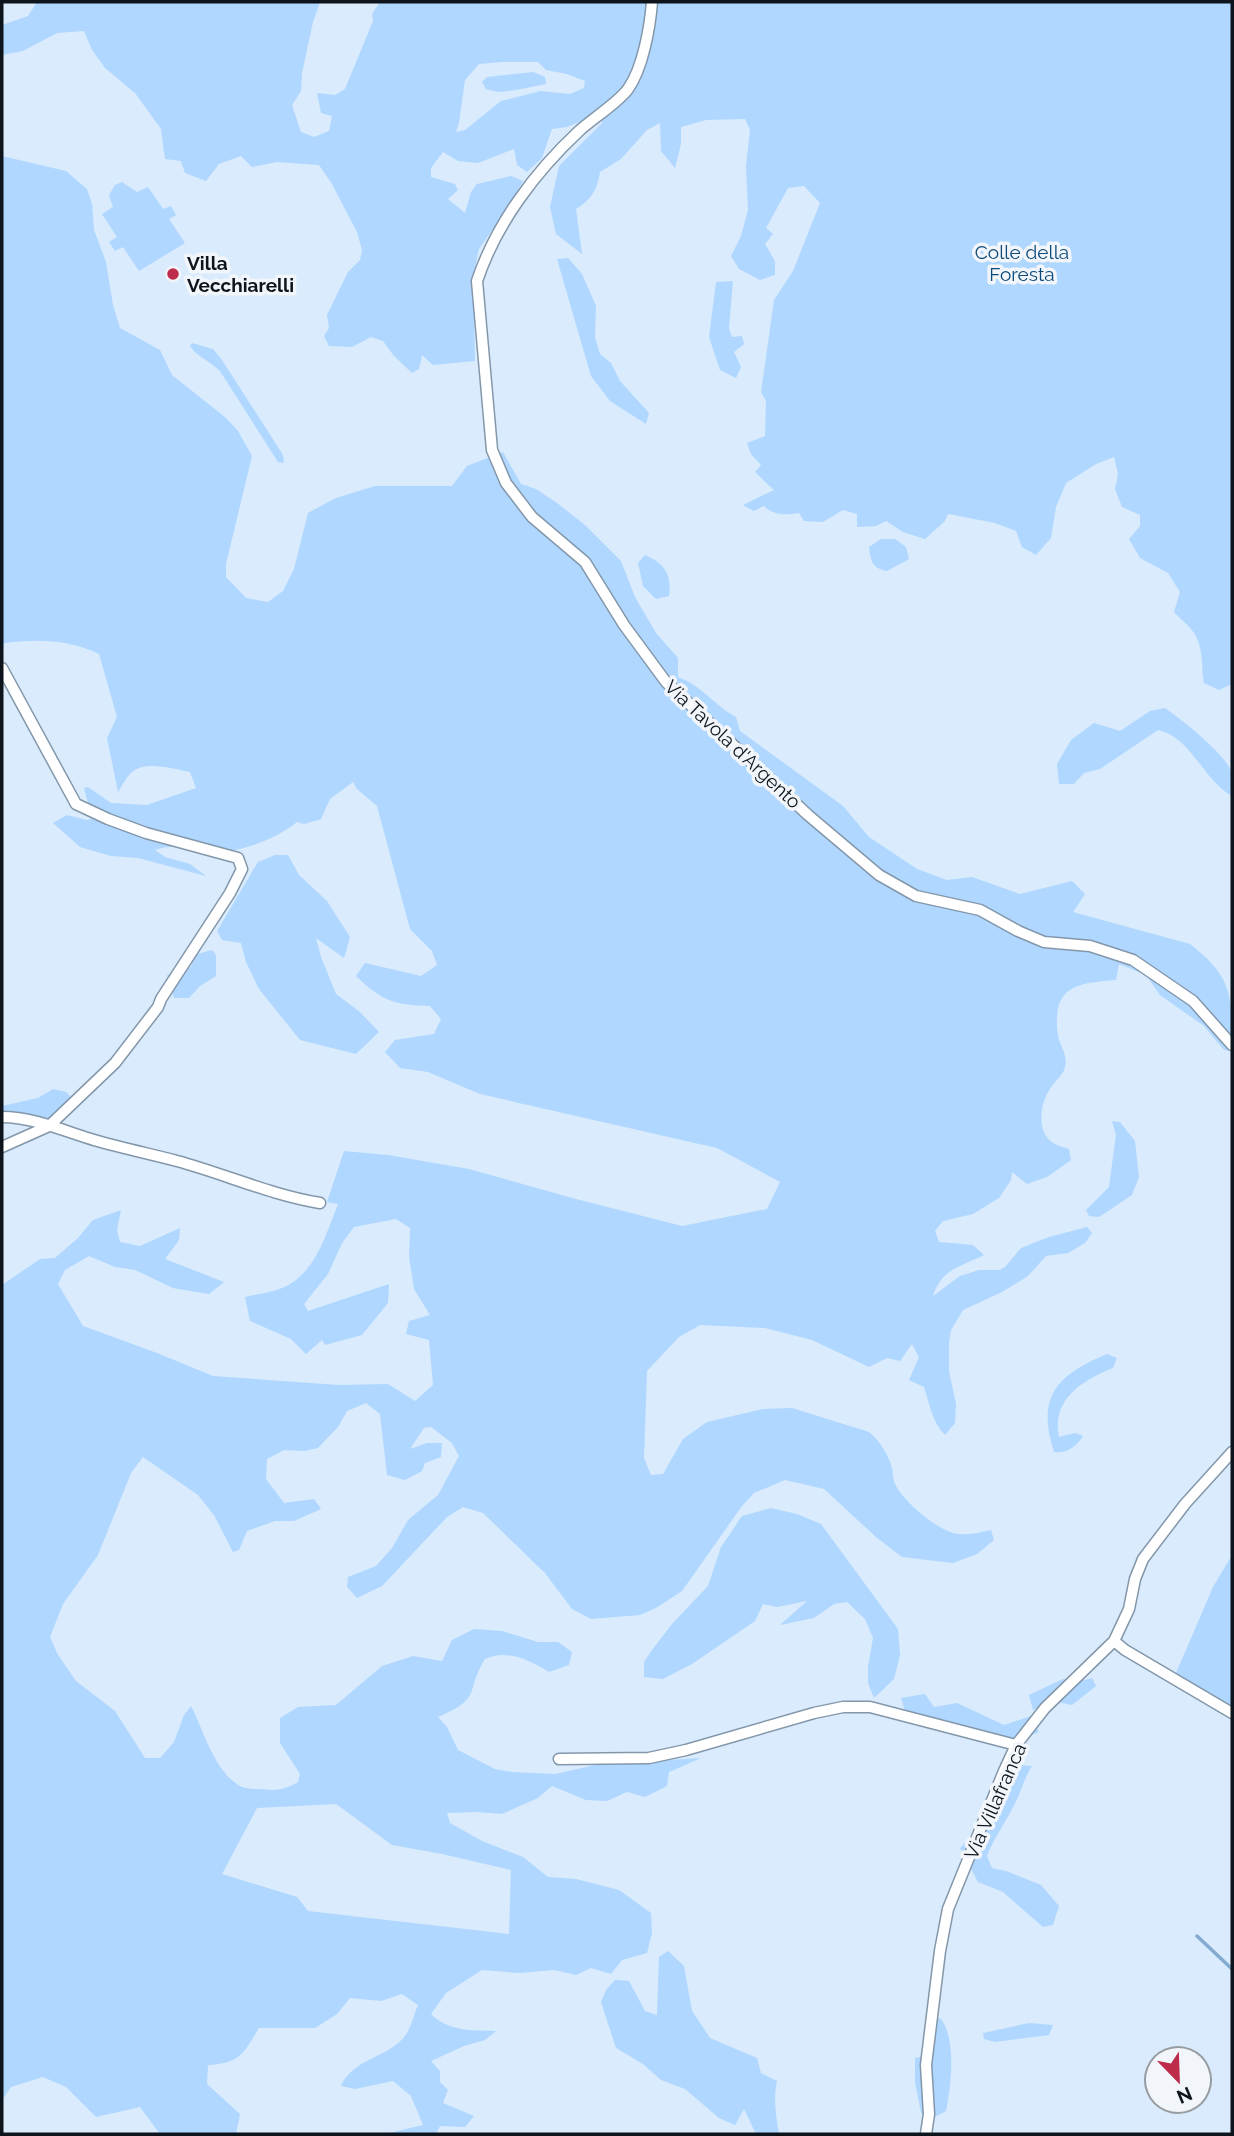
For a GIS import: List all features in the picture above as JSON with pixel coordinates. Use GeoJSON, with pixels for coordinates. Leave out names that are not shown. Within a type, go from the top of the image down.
{"type":"FeatureCollection","features":[{"type":"Feature","properties":{"kind":"street","name":"Via Tavola d'Argento"},"geometry":{"type":"LineString","coordinates":[[652,2],[650,28],[628,90],[562,147],[526,189],[484,259],[477,281],[492,450],[506,483],[532,517],[584,562],[624,625],[666,682],[799,806],[879,875],[916,896],[981,910],[1044,942],[1090,946],[1133,960],[1193,1001],[1232,1045]]}},
{"type":"Feature","properties":{"kind":"street"},"geometry":{"type":"LineString","coordinates":[[2,668],[76,804],[108,820],[146,833],[238,858],[242,869],[230,893],[158,1007],[115,1063],[49,1126],[2,1147]]}},
{"type":"Feature","properties":{"kind":"street"},"geometry":{"type":"LineString","coordinates":[[2,1117],[16,1117],[146,1155],[176,1161],[289,1198],[320,1203]]}},
{"type":"Feature","properties":{"kind":"street","name":"Via Villafranca"},"geometry":{"type":"LineString","coordinates":[[926,2134],[929,2114],[926,2065],[948,1909],[1016,1745],[1045,1708],[1114,1641],[1129,1609],[1135,1579],[1143,1559],[1185,1504],[1232,1452]]}},
{"type":"Feature","properties":{"kind":"street"},"geometry":{"type":"LineString","coordinates":[[1114,1641],[1232,1713]]}},
{"type":"Feature","properties":{"kind":"street"},"geometry":{"type":"LineString","coordinates":[[559,1759],[649,1758],[844,1707],[870,1707],[1016,1745]]}},
{"type":"Feature","properties":{"kind":"green space","name":"Colle della Foresta"},"geometry":{"type":"Polygon","coordinates":[[[37,2],[320,2],[302,73],[301,91],[292,105],[301,132],[314,137],[329,131],[332,116],[321,113],[317,93],[335,95],[345,89],[373,21],[372,14],[380,2],[1232,2],[1232,684],[1219,690],[1204,683],[1197,639],[1190,627],[1174,612],[1180,592],[1168,573],[1140,558],[1129,539],[1140,526],[1140,515],[1122,507],[1115,489],[1118,474],[1114,457],[1096,464],[1066,483],[1056,507],[1051,538],[1036,555],[1022,547],[1016,531],[995,523],[948,514],[945,521],[925,539],[903,532],[886,521],[876,526],[857,527],[857,514],[843,510],[823,522],[804,521],[799,513],[776,513],[764,506],[754,511],[743,505],[774,490],[755,472],[761,465],[751,454],[747,443],[765,436],[766,401],[761,392],[774,300],[793,271],[820,203],[804,186],[788,188],[766,228],[773,234],[765,244],[775,261],[775,275],[760,280],[739,269],[731,256],[741,236],[748,210],[746,166],[750,130],[745,119],[706,120],[681,127],[681,144],[675,168],[661,151],[660,123],[647,130],[621,159],[600,172],[593,194],[576,209],[582,254],[556,234],[550,207],[559,166],[603,122],[592,117],[567,127],[552,129],[542,158],[527,172],[517,165],[514,149],[478,163],[458,161],[443,152],[431,168],[431,177],[455,184],[458,190],[448,199],[465,213],[471,192],[477,184],[511,176],[523,181],[479,249],[473,277],[475,361],[433,365],[422,355],[419,369],[412,373],[383,341],[371,337],[352,347],[329,346],[324,336],[329,328],[327,315],[348,272],[360,260],[362,250],[357,232],[319,165],[277,162],[252,167],[241,156],[219,164],[206,181],[185,173],[181,161],[165,159],[161,129],[135,93],[105,68],[92,50],[84,31],[57,33],[23,51],[2,55],[2,25],[28,16],[37,2]],[[538,62],[479,64],[465,80],[456,132],[465,130],[501,101],[541,91],[570,94],[584,88],[585,81],[546,70],[538,62]]]}},
{"type":"Feature","properties":{"kind":"green space"},"geometry":{"type":"Polygon","coordinates":[[[533,72],[545,77],[546,84],[498,92],[486,89],[482,82],[487,77],[533,72]]]}},
{"type":"Feature","properties":{"kind":"green space"},"geometry":{"type":"Polygon","coordinates":[[[2,156],[66,171],[87,189],[92,204],[94,230],[106,262],[120,328],[160,350],[172,375],[226,418],[238,431],[252,456],[226,564],[226,577],[246,598],[268,602],[283,591],[294,569],[308,513],[336,498],[375,486],[452,486],[467,466],[503,452],[521,484],[536,489],[557,503],[585,525],[621,561],[635,597],[656,633],[678,658],[678,677],[694,685],[736,717],[740,731],[843,806],[869,837],[917,869],[947,880],[972,877],[1020,894],[1072,881],[1085,894],[1073,912],[1190,944],[1215,967],[1228,990],[1232,1016],[1232,1051],[1224,1050],[1204,1026],[1160,995],[1146,975],[1119,964],[1116,980],[1078,986],[1063,997],[1058,1007],[1057,1019],[1065,1067],[1047,1095],[1041,1117],[1048,1138],[1069,1149],[1071,1160],[1047,1177],[1027,1184],[1012,1172],[1011,1180],[999,1198],[973,1214],[943,1221],[935,1231],[939,1242],[973,1245],[984,1255],[947,1274],[933,1296],[960,1276],[979,1270],[999,1270],[1005,1267],[1021,1248],[1087,1227],[1092,1233],[1085,1243],[1068,1253],[1046,1256],[1028,1276],[1002,1292],[963,1310],[951,1330],[949,1343],[949,1371],[956,1404],[955,1423],[945,1435],[934,1419],[924,1387],[909,1380],[919,1357],[912,1344],[900,1361],[887,1358],[869,1367],[812,1340],[765,1328],[700,1325],[679,1337],[647,1371],[644,1458],[651,1475],[663,1474],[683,1439],[707,1422],[763,1409],[792,1408],[869,1432],[886,1453],[899,1491],[920,1513],[937,1526],[953,1533],[991,1530],[994,1540],[977,1554],[953,1563],[902,1557],[824,1489],[785,1480],[754,1493],[682,1591],[640,1615],[591,1619],[572,1609],[545,1573],[483,1513],[463,1507],[447,1517],[382,1586],[357,1598],[347,1587],[348,1577],[376,1566],[392,1548],[408,1520],[438,1495],[459,1456],[452,1443],[431,1427],[424,1428],[410,1449],[427,1443],[442,1443],[441,1457],[425,1463],[422,1471],[405,1480],[387,1475],[380,1414],[366,1403],[347,1411],[338,1427],[318,1448],[304,1451],[284,1450],[267,1459],[266,1479],[284,1503],[314,1499],[321,1509],[294,1521],[275,1521],[247,1531],[239,1550],[233,1552],[214,1515],[198,1495],[143,1457],[131,1473],[98,1555],[63,1604],[50,1637],[58,1655],[76,1681],[115,1711],[145,1758],[160,1758],[174,1742],[184,1715],[191,1706],[216,1761],[231,1779],[247,1788],[276,1790],[289,1787],[298,1782],[300,1774],[280,1743],[280,1718],[298,1707],[336,1705],[382,1666],[413,1656],[442,1661],[452,1640],[474,1629],[502,1631],[538,1642],[558,1642],[572,1652],[569,1665],[549,1672],[526,1660],[510,1656],[485,1659],[468,1699],[438,1717],[447,1727],[458,1750],[495,1769],[555,1774],[600,1764],[701,1758],[669,1772],[667,1786],[645,1797],[627,1792],[607,1801],[586,1800],[552,1786],[538,1798],[502,1814],[447,1813],[450,1823],[482,1841],[523,1857],[548,1877],[576,1879],[619,1890],[651,1913],[652,1933],[647,1953],[622,1960],[611,1974],[591,1968],[576,1975],[554,1970],[518,1973],[482,1970],[446,1993],[431,2014],[438,2020],[461,2029],[496,2031],[485,2040],[431,2061],[440,2071],[440,2082],[448,2090],[443,2103],[474,2116],[465,2127],[440,2126],[436,2134],[385,2134],[423,2125],[411,2096],[393,2081],[355,2089],[341,2086],[353,2070],[389,2049],[405,2036],[418,2005],[402,1994],[381,2001],[350,1998],[337,2014],[315,2028],[259,2028],[240,2056],[227,2062],[208,2065],[207,2084],[240,2114],[236,2134],[160,2134],[140,2107],[96,2117],[66,2087],[43,2077],[11,2087],[2,2100],[2,1285],[40,1259],[55,1258],[78,1238],[93,1220],[121,1210],[117,1230],[120,1242],[140,1246],[180,1228],[179,1240],[165,1259],[224,1282],[209,1294],[173,1288],[135,1270],[115,1267],[89,1256],[65,1270],[58,1284],[83,1326],[213,1376],[339,1385],[388,1384],[415,1401],[433,1385],[429,1340],[406,1334],[409,1321],[430,1315],[414,1289],[409,1257],[410,1228],[396,1219],[354,1227],[342,1243],[328,1274],[304,1304],[308,1311],[389,1284],[388,1303],[362,1335],[325,1345],[322,1340],[306,1354],[291,1339],[250,1321],[245,1297],[277,1290],[293,1282],[303,1274],[318,1252],[338,1204],[327,1202],[344,1151],[388,1155],[469,1169],[682,1226],[767,1209],[780,1182],[717,1148],[480,1094],[428,1072],[400,1068],[385,1052],[395,1040],[434,1034],[441,1019],[430,1006],[389,1000],[373,991],[356,976],[365,963],[421,976],[437,965],[432,951],[410,929],[377,806],[357,789],[353,782],[330,799],[321,819],[304,824],[297,822],[251,846],[220,852],[180,847],[155,850],[165,857],[190,864],[206,876],[138,858],[111,856],[80,847],[53,823],[67,815],[87,820],[101,816],[88,803],[84,788],[88,787],[111,803],[147,805],[196,788],[190,772],[160,766],[138,768],[130,774],[118,792],[107,738],[117,717],[99,654],[76,645],[53,641],[5,643],[2,646],[2,156]],[[336,1804],[257,1808],[222,1874],[297,1897],[308,1911],[509,1934],[511,1870],[392,1845],[336,1804]]]}},
{"type":"Feature","properties":{"kind":"green space"},"geometry":{"type":"Polygon","coordinates":[[[122,182],[137,192],[148,187],[163,209],[171,206],[176,215],[169,219],[185,243],[139,271],[123,247],[115,251],[109,242],[117,237],[102,214],[113,207],[109,195],[115,185],[122,182]]]}},
{"type":"Feature","properties":{"kind":"green space"},"geometry":{"type":"Polygon","coordinates":[[[568,258],[582,274],[596,306],[595,338],[600,354],[611,363],[620,381],[649,413],[646,424],[610,401],[591,376],[557,259],[568,258]]]}},
{"type":"Feature","properties":{"kind":"green space"},"geometry":{"type":"Polygon","coordinates":[[[733,281],[729,328],[732,337],[742,336],[744,344],[734,352],[741,367],[736,378],[720,370],[709,337],[716,282],[733,281]]]}},
{"type":"Feature","properties":{"kind":"green space"},"geometry":{"type":"Polygon","coordinates":[[[192,343],[213,349],[222,360],[283,455],[284,463],[278,462],[220,371],[192,349],[192,343]]]}},
{"type":"Feature","properties":{"kind":"green space"},"geometry":{"type":"Polygon","coordinates":[[[881,539],[895,539],[906,547],[909,559],[887,571],[875,566],[869,547],[881,539]]]}},
{"type":"Feature","properties":{"kind":"green space"},"geometry":{"type":"Polygon","coordinates":[[[645,555],[662,566],[668,575],[669,596],[656,599],[643,586],[638,563],[645,555]]]}},
{"type":"Feature","properties":{"kind":"green space"},"geometry":{"type":"Polygon","coordinates":[[[1165,708],[1223,758],[1232,774],[1232,796],[1213,780],[1180,741],[1158,730],[1100,769],[1084,773],[1074,784],[1059,784],[1057,764],[1071,740],[1094,723],[1120,731],[1150,711],[1165,708]]]}},
{"type":"Feature","properties":{"kind":"green space"},"geometry":{"type":"Polygon","coordinates":[[[275,855],[288,855],[299,875],[327,901],[350,937],[344,958],[316,938],[336,994],[360,1012],[379,1032],[356,1054],[300,1040],[259,989],[246,962],[241,943],[222,940],[217,931],[258,862],[275,855]]]}},
{"type":"Feature","properties":{"kind":"green space"},"geometry":{"type":"Polygon","coordinates":[[[212,950],[216,955],[216,976],[200,986],[189,998],[174,998],[167,975],[191,967],[194,955],[212,950]]]}},
{"type":"Feature","properties":{"kind":"green space"},"geometry":{"type":"Polygon","coordinates":[[[53,1089],[66,1092],[70,1096],[68,1110],[56,1120],[26,1113],[4,1116],[2,1106],[38,1098],[53,1089]]]}},
{"type":"Feature","properties":{"kind":"green space"},"geometry":{"type":"Polygon","coordinates":[[[1112,1121],[1120,1122],[1135,1141],[1139,1177],[1132,1195],[1099,1217],[1089,1216],[1086,1210],[1109,1187],[1116,1135],[1112,1121]]]}},
{"type":"Feature","properties":{"kind":"green space"},"geometry":{"type":"Polygon","coordinates":[[[1107,1354],[1117,1358],[1113,1368],[1081,1385],[1065,1402],[1060,1412],[1059,1437],[1075,1433],[1083,1436],[1071,1448],[1054,1452],[1048,1416],[1055,1390],[1075,1370],[1107,1354]]]}},
{"type":"Feature","properties":{"kind":"green space"},"geometry":{"type":"Polygon","coordinates":[[[771,1508],[797,1514],[821,1524],[898,1629],[900,1655],[894,1679],[874,1698],[868,1683],[873,1638],[865,1619],[847,1602],[834,1604],[814,1618],[780,1625],[807,1601],[777,1607],[763,1604],[755,1621],[692,1664],[663,1679],[644,1677],[644,1662],[672,1624],[708,1586],[721,1547],[742,1516],[771,1508]]]}},
{"type":"Feature","properties":{"kind":"green space"},"geometry":{"type":"Polygon","coordinates":[[[1232,1555],[1232,1707],[1176,1673],[1213,1587],[1232,1555]]]}},
{"type":"Feature","properties":{"kind":"green space"},"geometry":{"type":"Polygon","coordinates":[[[1092,1678],[1096,1686],[1072,1705],[1057,1702],[1033,1710],[1029,1695],[1063,1679],[1081,1681],[1092,1678]]]}},
{"type":"Feature","properties":{"kind":"green space"},"geometry":{"type":"Polygon","coordinates":[[[925,1694],[934,1707],[957,1703],[1004,1725],[1031,1716],[1039,1732],[1018,1741],[906,1715],[901,1698],[925,1694]]]}},
{"type":"Feature","properties":{"kind":"green space"},"geometry":{"type":"Polygon","coordinates":[[[1015,1765],[1032,1766],[987,1856],[992,1868],[1041,1885],[1059,1906],[1053,1925],[1043,1927],[1003,1892],[978,1882],[960,1848],[978,1830],[986,1798],[992,1787],[1015,1765]]]}},
{"type":"Feature","properties":{"kind":"green space"},"geometry":{"type":"Polygon","coordinates":[[[668,1951],[684,1966],[692,2011],[710,2038],[757,2058],[761,2073],[777,2081],[775,2101],[779,2134],[756,2134],[744,2109],[735,2125],[719,2118],[685,2089],[661,2080],[643,2064],[616,2048],[601,2002],[606,1990],[615,1980],[629,1981],[645,2011],[657,2015],[659,1957],[668,1951]]]}},
{"type":"Feature","properties":{"kind":"green space"},"geometry":{"type":"Polygon","coordinates":[[[940,2018],[949,2037],[951,2076],[946,2111],[933,2118],[921,2113],[915,2082],[915,2058],[925,2056],[936,2020],[940,2018]]]}},
{"type":"Feature","properties":{"kind":"green space"},"geometry":{"type":"Polygon","coordinates":[[[1029,2023],[1053,2025],[1049,2035],[995,2042],[984,2039],[983,2033],[1029,2023]]]}},
{"type":"Feature","properties":{"kind":"waterway"},"geometry":{"type":"LineString","coordinates":[[1197,1936],[1232,1969]]}},
{"type":"Feature","properties":{"kind":"place","name":"Villa Vecchiarelli"},"geometry":{"type":"Point","coordinates":[173,274]}}]}
